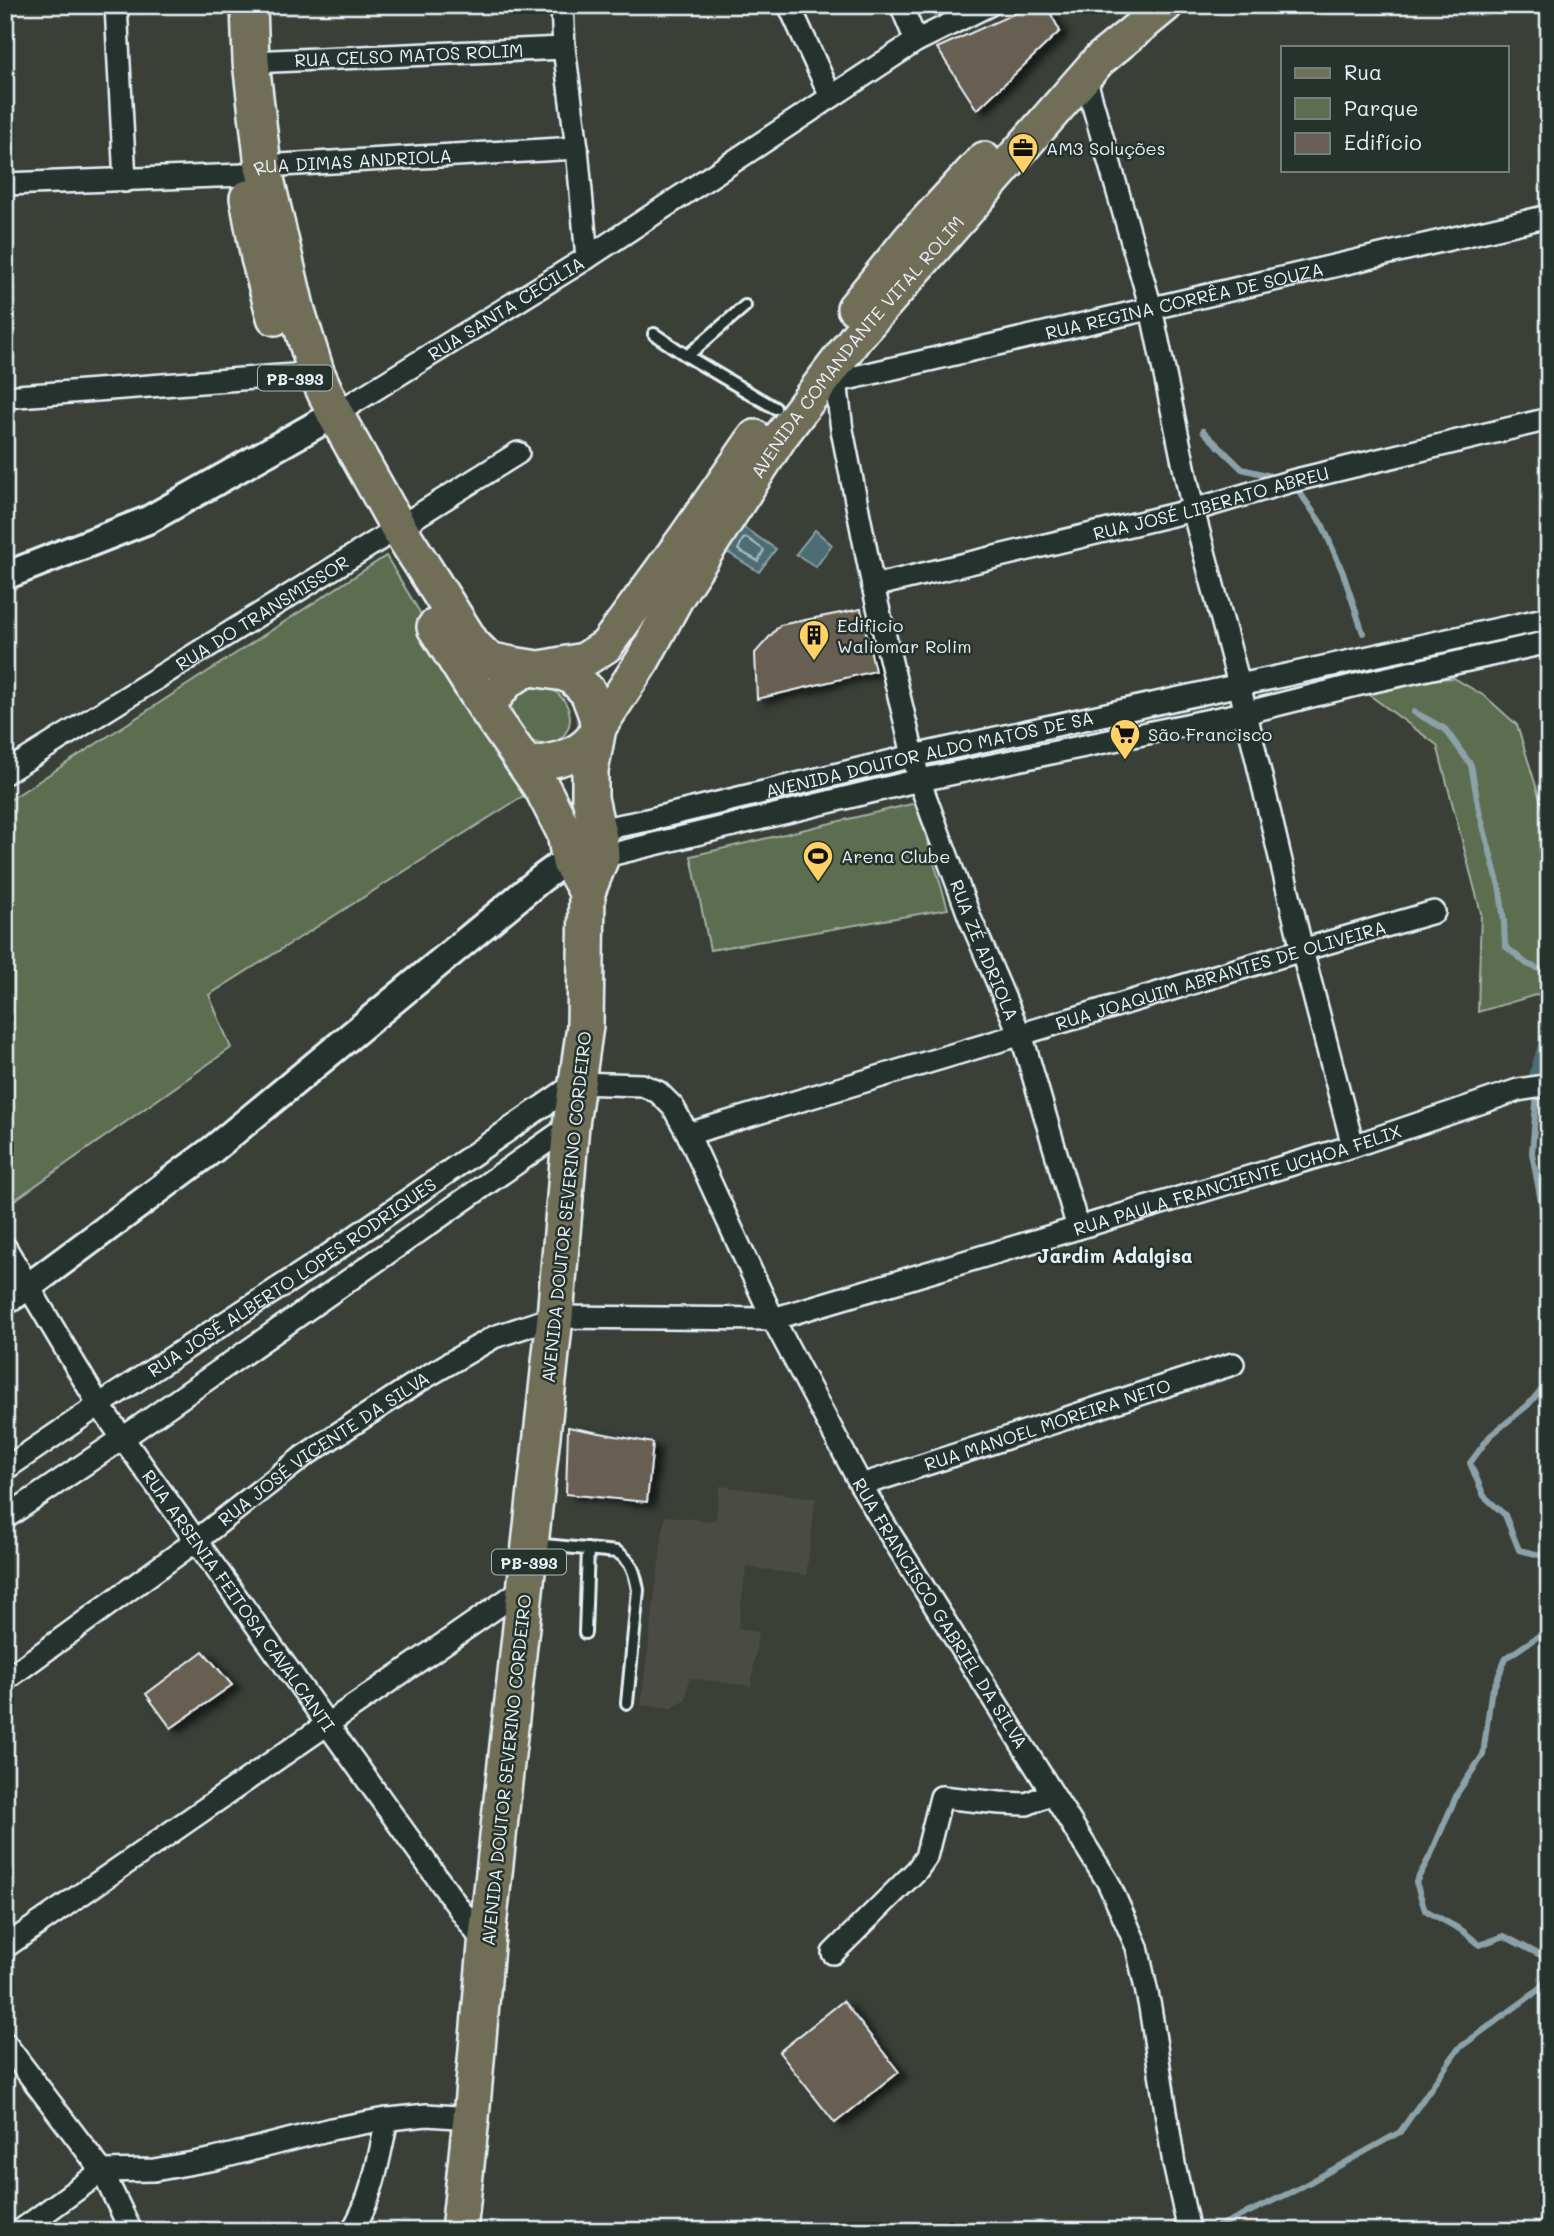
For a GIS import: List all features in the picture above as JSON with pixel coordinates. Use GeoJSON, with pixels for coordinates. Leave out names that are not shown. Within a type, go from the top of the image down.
{"type":"FeatureCollection","features":[{"type":"Feature","properties":{"kind":"highway","name":"PB-393"},"geometry":{"type":"LineString","coordinates":[[225,5],[253,170],[297,311],[305,373],[326,420],[485,708]]}},
{"type":"Feature","properties":{"kind":"highway","name":"PB-393"},"geometry":{"type":"LineString","coordinates":[[249,5],[253,170]]}},
{"type":"Feature","properties":{"kind":"highway","name":"PB-393"},"geometry":{"type":"LineString","coordinates":[[388,533],[472,644],[488,660],[535,668]]}},
{"type":"Feature","properties":{"kind":"highway"},"geometry":{"type":"LineString","coordinates":[[535,668],[573,677],[588,692],[597,716],[598,728]]}},
{"type":"Feature","properties":{"kind":"highway"},"geometry":{"type":"LineString","coordinates":[[485,708],[527,765]]}},
{"type":"Feature","properties":{"kind":"highway","name":"AVENIDA DOUTOR SEVERINO CORDEIRO"},"geometry":{"type":"LineString","coordinates":[[459,2231],[485,1946],[527,1586],[555,1317],[571,1125],[584,1026],[590,771],[598,728]]}},
{"type":"Feature","properties":{"kind":"highway","name":"AVENIDA DOUTOR SEVERINO CORDEIRO"},"geometry":{"type":"LineString","coordinates":[[527,765],[565,833],[589,860]]}},
{"type":"Feature","properties":{"kind":"main road","name":"AVENIDA COMANDANTE VITAL ROLIM"},"geometry":{"type":"LineString","coordinates":[[535,668],[572,664],[606,646],[802,371],[909,239],[1130,5]]}},
{"type":"Feature","properties":{"kind":"main road","name":"AVENIDA COMANDANTE VITAL ROLIM"},"geometry":{"type":"LineString","coordinates":[[598,728],[643,660],[677,597],[781,436],[828,383],[857,336],[1099,60],[1166,5]]}},
{"type":"Feature","properties":{"kind":"main road"},"geometry":{"type":"LineString","coordinates":[[485,708],[513,677],[535,668]]}},
{"type":"Feature","properties":{"kind":"main road"},"geometry":{"type":"LineString","coordinates":[[527,765],[572,756],[582,750],[598,728]]}},
{"type":"Feature","properties":{"kind":"street"},"geometry":{"type":"LineString","coordinates":[[116,5],[124,181]]}},
{"type":"Feature","properties":{"kind":"street"},"geometry":{"type":"LineString","coordinates":[[562,5],[564,48],[587,258]]}},
{"type":"Feature","properties":{"kind":"street"},"geometry":{"type":"LineString","coordinates":[[789,5],[831,97]]}},
{"type":"Feature","properties":{"kind":"street"},"geometry":{"type":"LineString","coordinates":[[901,5],[916,41]]}},
{"type":"Feature","properties":{"kind":"street","name":"RUA SANTA CECILIA"},"geometry":{"type":"LineString","coordinates":[[5,576],[148,520],[326,420],[587,258],[916,41],[989,5]]}},
{"type":"Feature","properties":{"kind":"street","name":"RUA CELSO MATOS ROLIM"},"geometry":{"type":"LineString","coordinates":[[251,62],[564,48]]}},
{"type":"Feature","properties":{"kind":"street"},"geometry":{"type":"LineString","coordinates":[[1085,77],[1151,308],[1193,510],[1239,684],[1302,950],[1353,1146]]}},
{"type":"Feature","properties":{"kind":"street","name":"RUA DIMAS ANDRIOLA"},"geometry":{"type":"LineString","coordinates":[[5,184],[124,181],[577,148]]}},
{"type":"Feature","properties":{"kind":"street","name":"RUA REGINA CORRÊA DE SOUZA"},"geometry":{"type":"LineString","coordinates":[[828,383],[1549,216]]}},
{"type":"Feature","properties":{"kind":"street"},"geometry":{"type":"LineString","coordinates":[[5,397],[305,373]]}},
{"type":"Feature","properties":{"kind":"street","name":"RUA ZÉ ADRIOLA"},"geometry":{"type":"LineString","coordinates":[[828,383],[842,430],[873,586],[919,780],[970,918],[1020,1034],[1078,1228]]}},
{"type":"Feature","properties":{"kind":"street","name":"RUA JOSÉ LIBERATO ABREU"},"geometry":{"type":"LineString","coordinates":[[873,586],[1193,510],[1292,481],[1549,419]]}},
{"type":"Feature","properties":{"kind":"street","name":"RUA DO TRANSMISSOR"},"geometry":{"type":"LineString","coordinates":[[5,774],[517,453]]}},
{"type":"Feature","properties":{"kind":"street","name":"AVENIDA DOUTOR ALDO MATOS DE SÁ"},"geometry":{"type":"LineString","coordinates":[[589,860],[643,821],[913,756],[1549,618]]}},
{"type":"Feature","properties":{"kind":"street","name":"AVENIDA DOUTOR ALDO MATOS DE SÁ"},"geometry":{"type":"LineString","coordinates":[[589,860],[919,780],[1244,713],[1549,642]]}},
{"type":"Feature","properties":{"kind":"street"},"geometry":{"type":"LineString","coordinates":[[5,1301],[28,1287],[212,1150],[542,878],[557,867],[589,860]]}},
{"type":"Feature","properties":{"kind":"street","name":"RUA JOAQUIM ABRANTES DE OLIVEIRA"},"geometry":{"type":"LineString","coordinates":[[688,1134],[1434,912]]}},
{"type":"Feature","properties":{"kind":"street","name":"RUA FRANCISCO GABRIEL DA SILVA"},"geometry":{"type":"LineString","coordinates":[[576,1083],[642,1085],[658,1092],[673,1107],[773,1319],[885,1526],[1108,1882],[1137,1947],[1150,2007],[1174,2164],[1189,2231]]}},
{"type":"Feature","properties":{"kind":"street","name":"RUA JOSÉ ALBERTO LOPES RODRIQUES"},"geometry":{"type":"LineString","coordinates":[[5,1469],[320,1261],[576,1083]]}},
{"type":"Feature","properties":{"kind":"street","name":"RUA PAULA FRANCIENTE UCHOA FELIX"},"geometry":{"type":"LineString","coordinates":[[555,1317],[773,1319],[1353,1146],[1518,1090],[1549,1085]]}},
{"type":"Feature","properties":{"kind":"street","name":"RUA JOSÉ ALBERTO LOPES RODRIQUES"},"geometry":{"type":"LineString","coordinates":[[5,1518],[571,1125]]}},
{"type":"Feature","properties":{"kind":"street","name":"RUA ARSENIA FEITOSA CAVALCANTI"},"geometry":{"type":"LineString","coordinates":[[5,1247],[99,1405],[485,1946]]}},
{"type":"Feature","properties":{"kind":"street","name":"RUA JOSÉ VICENTE DA SILVA"},"geometry":{"type":"LineString","coordinates":[[5,1680],[197,1540],[304,1456],[419,1381],[494,1337],[555,1317]]}},
{"type":"Feature","properties":{"kind":"street","name":"RUA MANOEL MOREIRA NETO"},"geometry":{"type":"LineString","coordinates":[[862,1485],[1233,1364]]}},
{"type":"Feature","properties":{"kind":"street"},"geometry":{"type":"LineString","coordinates":[[5,1947],[527,1586]]}},
{"type":"Feature","properties":{"kind":"street"},"geometry":{"type":"LineString","coordinates":[[833,1953],[917,1870],[926,1857],[941,1797],[1027,1804],[1052,1793]]}},
{"type":"Feature","properties":{"kind":"street"},"geometry":{"type":"LineString","coordinates":[[5,2043],[102,2171],[131,2231]]}},
{"type":"Feature","properties":{"kind":"street"},"geometry":{"type":"LineString","coordinates":[[20,2231],[102,2171],[154,2170],[331,2129],[387,2119],[427,2115],[471,2118]]}},
{"type":"Feature","properties":{"kind":"street"},"geometry":{"type":"LineString","coordinates":[[352,2231],[360,2219],[374,2183],[387,2119]]}},
{"type":"Feature","properties":{"kind":"lane"},"geometry":{"type":"LineString","coordinates":[[687,356],[745,306]]}},
{"type":"Feature","properties":{"kind":"lane"},"geometry":{"type":"LineString","coordinates":[[654,334],[775,408]]}},
{"type":"Feature","properties":{"kind":"lane"},"geometry":{"type":"LineString","coordinates":[[531,1544],[617,1552],[626,1557],[635,1572],[638,1590],[627,1703]]}},
{"type":"Feature","properties":{"kind":"lane"},"geometry":{"type":"LineString","coordinates":[[585,1633],[589,1549]]}},
{"type":"Feature","properties":{"kind":"shaded area"},"geometry":{"type":"Polygon","coordinates":[[[720,1486],[816,1498],[806,1575],[746,1567],[738,1629],[758,1632],[751,1686],[689,1678],[686,1699],[672,1708],[641,1705],[665,1516],[709,1521],[716,1519],[720,1486]]]}},
{"type":"Feature","properties":{"kind":"green space"},"geometry":{"type":"Polygon","coordinates":[[[386,556],[528,793],[209,995],[231,1048],[9,1204],[5,1198],[5,803],[386,556]]]}},
{"type":"Feature","properties":{"kind":"green space"},"geometry":{"type":"Polygon","coordinates":[[[1454,678],[1486,697],[1517,725],[1549,828],[1549,956],[1539,994],[1478,1012],[1481,913],[1437,745],[1356,685],[1454,678]]]}},
{"type":"Feature","properties":{"kind":"green space"},"geometry":{"type":"Polygon","coordinates":[[[517,684],[547,684],[563,699],[570,721],[561,738],[543,744],[533,741],[523,733],[510,703],[517,684]]]}},
{"type":"Feature","properties":{"kind":"green space","name":"Arena Clube"},"geometry":{"type":"Polygon","coordinates":[[[916,803],[948,909],[710,950],[691,856],[916,803]]]}},
{"type":"Feature","properties":{"kind":"water"},"geometry":{"type":"Polygon","coordinates":[[[743,527],[776,549],[759,572],[727,552],[743,527]]]}},
{"type":"Feature","properties":{"kind":"water"},"geometry":{"type":"Polygon","coordinates":[[[815,530],[832,545],[816,567],[796,554],[815,530]]]}},
{"type":"Feature","properties":{"kind":"building"},"geometry":{"type":"Polygon","coordinates":[[[1034,5],[1046,5],[1060,31],[977,110],[937,48],[1034,5]]]}},
{"type":"Feature","properties":{"kind":"building","name":"Edificio Waliomar Rolim"},"geometry":{"type":"Polygon","coordinates":[[[861,609],[875,671],[757,699],[755,653],[780,625],[861,609]]]}},
{"type":"Feature","properties":{"kind":"building"},"geometry":{"type":"Polygon","coordinates":[[[568,1427],[653,1443],[647,1502],[566,1494],[568,1427]]]}},
{"type":"Feature","properties":{"kind":"building"},"geometry":{"type":"Polygon","coordinates":[[[203,1651],[232,1685],[171,1728],[146,1694],[203,1651]]]}},
{"type":"Feature","properties":{"kind":"building"},"geometry":{"type":"Polygon","coordinates":[[[843,2001],[899,2072],[835,2123],[779,2052],[843,2001]]]}},
{"type":"Feature","properties":{"kind":"waterway"},"geometry":{"type":"LineString","coordinates":[[1203,431],[1242,469],[1279,478]]}},
{"type":"Feature","properties":{"kind":"waterway"},"geometry":{"type":"LineString","coordinates":[[1294,484],[1323,526],[1343,573],[1363,633]]}},
{"type":"Feature","properties":{"kind":"waterway"},"geometry":{"type":"LineString","coordinates":[[1414,712],[1445,729],[1471,765],[1479,810],[1500,890],[1505,946],[1527,964],[1549,973]]}},
{"type":"Feature","properties":{"kind":"waterway"},"geometry":{"type":"LineString","coordinates":[[1540,1075],[1549,1044]]}},
{"type":"Feature","properties":{"kind":"waterway"},"geometry":{"type":"LineString","coordinates":[[1537,1092],[1532,1153],[1544,1218],[1549,1224]]}},
{"type":"Feature","properties":{"kind":"waterway"},"geometry":{"type":"LineString","coordinates":[[1549,1381],[1528,1405],[1490,1436],[1470,1463],[1484,1496],[1505,1515],[1519,1550],[1549,1557]]}},
{"type":"Feature","properties":{"kind":"waterway"},"geometry":{"type":"LineString","coordinates":[[1536,1992],[1547,1979],[1544,1957],[1504,1936],[1480,1945],[1463,1931],[1425,1910],[1416,1882],[1458,1792],[1483,1755],[1491,1694],[1506,1658],[1549,1629]]}},
{"type":"Feature","properties":{"kind":"waterway"},"geometry":{"type":"LineString","coordinates":[[1217,2227],[1296,2190],[1400,2132],[1459,2048],[1536,1992],[1549,1992]]}},
{"type":"Feature","properties":{"kind":"place","name":"AM3 Soluções"},"geometry":{"type":"Point","coordinates":[1023,175]}},
{"type":"Feature","properties":{"kind":"place","name":"Edificio Waliomar Rolim"},"geometry":{"type":"Point","coordinates":[814,662]}},
{"type":"Feature","properties":{"kind":"place","name":"São Francisco"},"geometry":{"type":"Point","coordinates":[1125,761]}},
{"type":"Feature","properties":{"kind":"place","name":"Arena Clube"},"geometry":{"type":"Point","coordinates":[818,883]}},
{"type":"Feature","properties":{"kind":"district","name":"Jardim Adalgisa"},"geometry":{"type":"Point","coordinates":[1115,1255]}}]}
